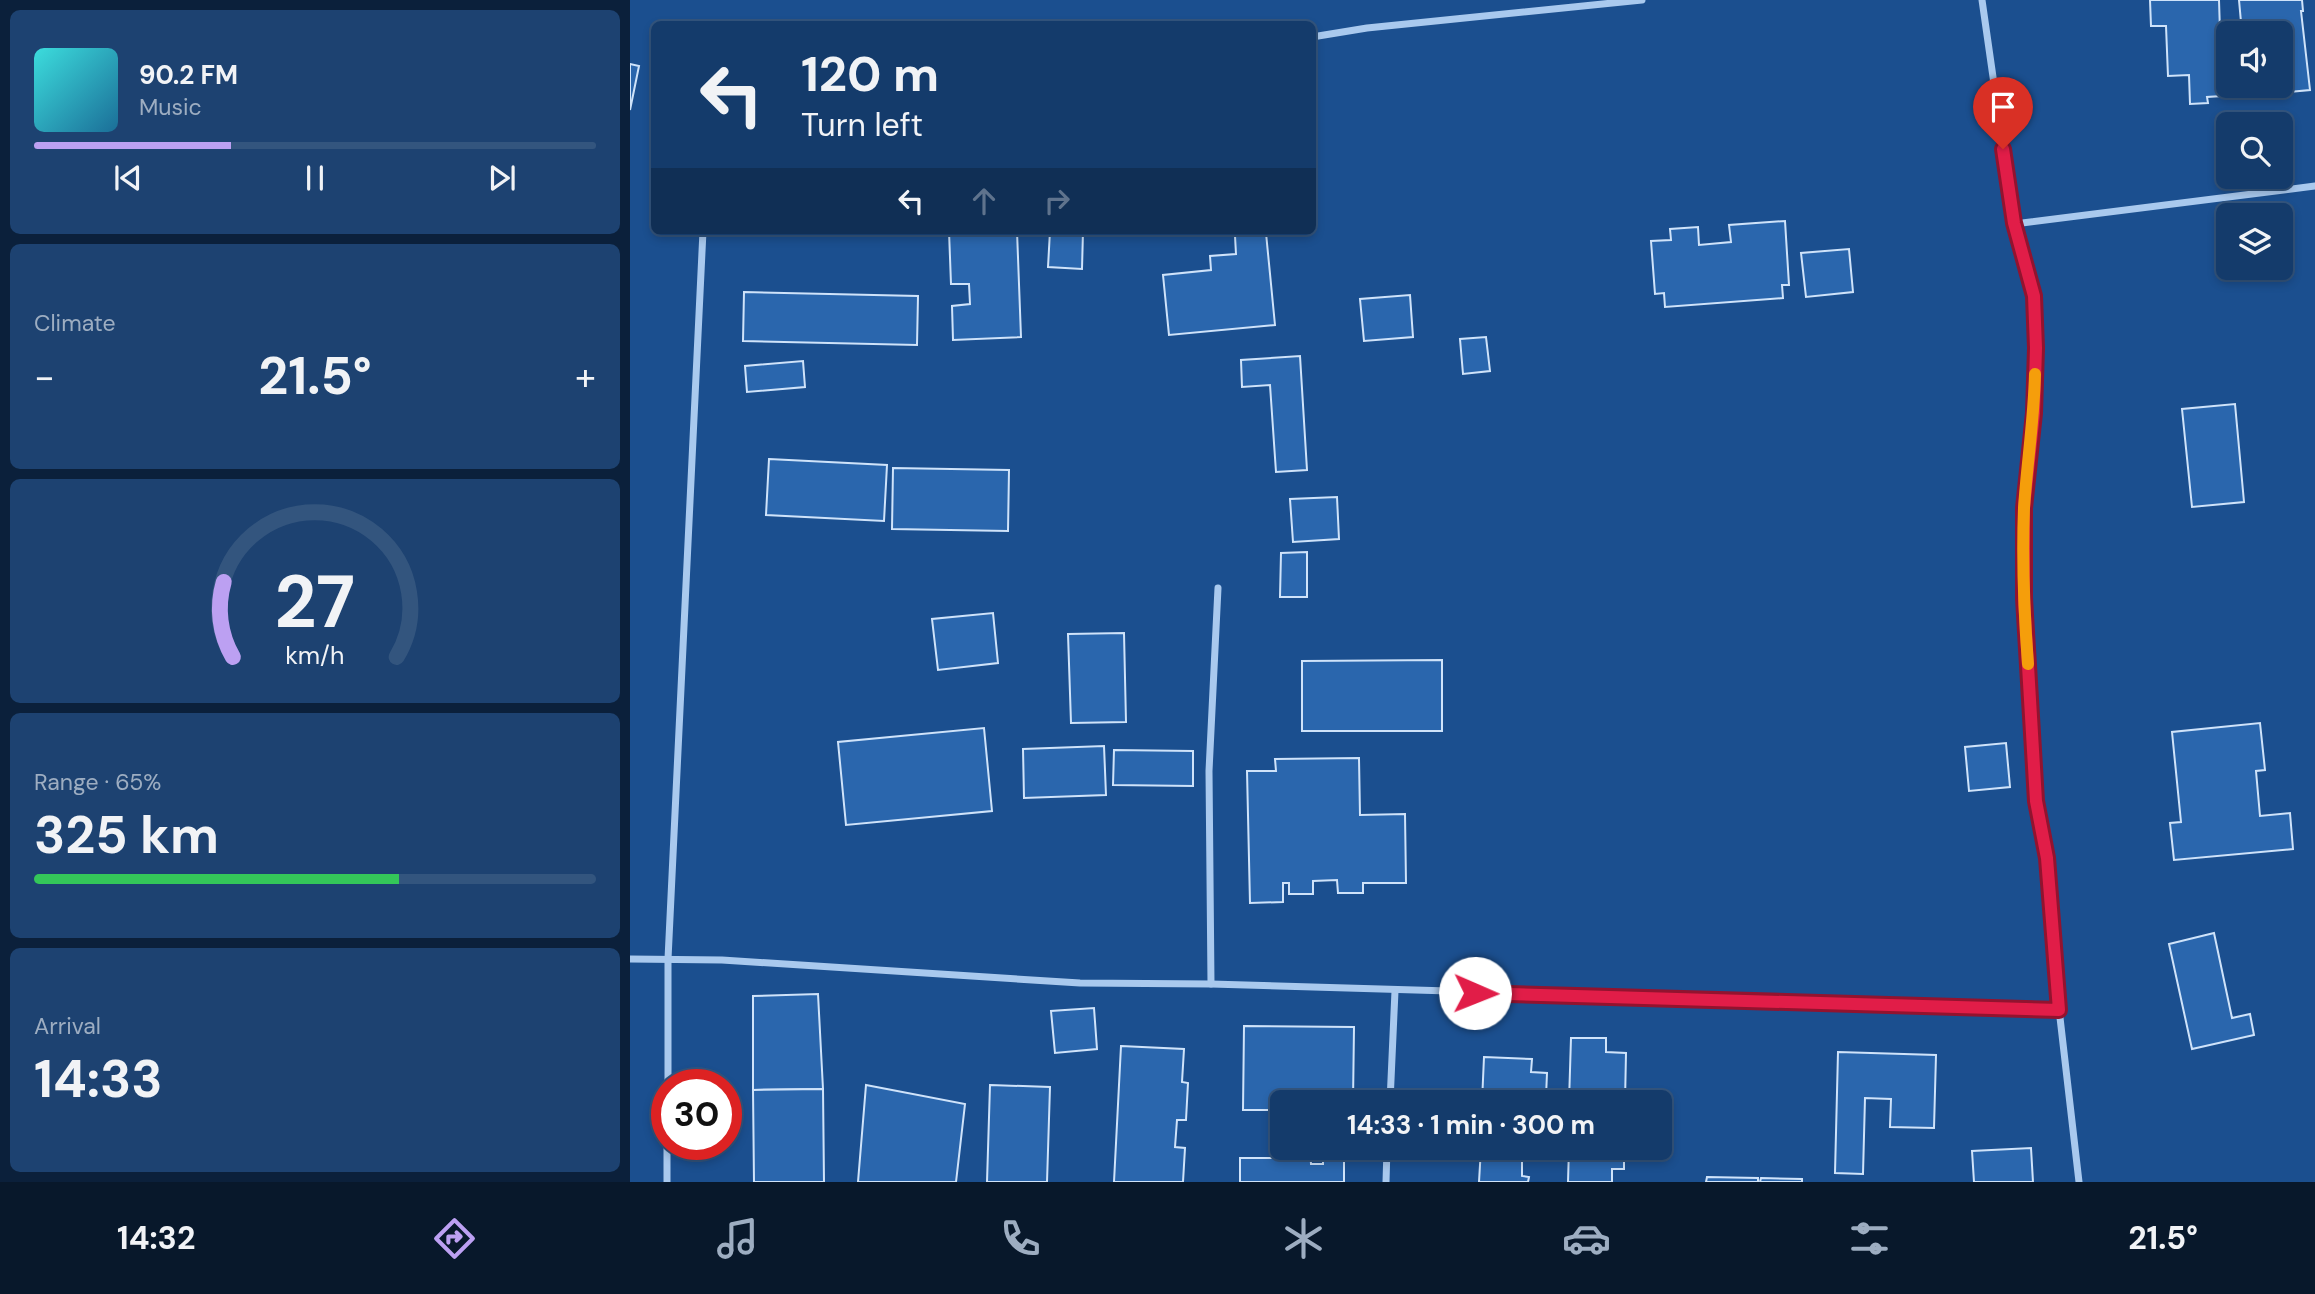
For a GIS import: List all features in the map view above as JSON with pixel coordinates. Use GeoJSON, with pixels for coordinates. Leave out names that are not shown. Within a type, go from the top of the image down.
{"type":"FeatureCollection","features":[{"type":"Feature","properties":{"kind":"street"},"geometry":{"type":"LineString","coordinates":[[1316,36],[1367,28],[1642,0]]}},
{"type":"Feature","properties":{"kind":"street"},"geometry":{"type":"LineString","coordinates":[[1982,0],[2014,223],[2034,296],[2036,348],[2024,508],[2024,598],[2036,801],[2047,858],[2059,1010],[2079,1182]]}},
{"type":"Feature","properties":{"kind":"street"},"geometry":{"type":"LineString","coordinates":[[2014,223],[2315,186]]}},
{"type":"Feature","properties":{"kind":"street"},"geometry":{"type":"LineString","coordinates":[[667,1069],[668,960],[703,235]]}},
{"type":"Feature","properties":{"kind":"street"},"geometry":{"type":"LineString","coordinates":[[1211,984],[1209,771],[1218,588]]}},
{"type":"Feature","properties":{"kind":"street"},"geometry":{"type":"LineString","coordinates":[[630,958],[722,960],[1080,983],[1211,984],[1395,992],[2059,1010]]}},
{"type":"Feature","properties":{"kind":"street"},"geometry":{"type":"LineString","coordinates":[[1391,1090],[1395,992]]}},
{"type":"Feature","properties":{"kind":"street"},"geometry":{"type":"LineString","coordinates":[[667,1160],[667,1182]]}},
{"type":"Feature","properties":{"kind":"street"},"geometry":{"type":"LineString","coordinates":[[1386,1182],[1387,1160]]}},
{"type":"Feature","properties":{"kind":"building"},"geometry":{"type":"Polygon","coordinates":[[[2150,0],[2219,0],[2220,21],[2216,21],[2216,96],[2207,97],[2208,103],[2190,104],[2189,75],[2168,76],[2166,26],[2151,26],[2150,0]]]}},
{"type":"Feature","properties":{"kind":"building"},"geometry":{"type":"Polygon","coordinates":[[[2239,0],[2302,0],[2310,90],[2293,92],[2293,21],[2241,21],[2239,0]]]}},
{"type":"Feature","properties":{"kind":"building"},"geometry":{"type":"Polygon","coordinates":[[[630,64],[639,66],[630,110],[630,64]]]}},
{"type":"Feature","properties":{"kind":"building"},"geometry":{"type":"Polygon","coordinates":[[[1785,221],[1789,285],[1782,285],[1783,298],[1665,307],[1664,293],[1655,294],[1651,241],[1671,240],[1670,229],[1698,227],[1699,245],[1731,242],[1729,225],[1785,221]]]}},
{"type":"Feature","properties":{"kind":"building"},"geometry":{"type":"Polygon","coordinates":[[[949,235],[1017,235],[1021,337],[953,340],[952,306],[970,304],[969,284],[951,284],[949,235]]]}},
{"type":"Feature","properties":{"kind":"building"},"geometry":{"type":"Polygon","coordinates":[[[1050,235],[1083,235],[1082,269],[1048,267],[1050,235]]]}},
{"type":"Feature","properties":{"kind":"building"},"geometry":{"type":"Polygon","coordinates":[[[1266,235],[1275,325],[1169,335],[1163,275],[1211,270],[1210,256],[1236,254],[1235,236],[1266,235]]]}},
{"type":"Feature","properties":{"kind":"building"},"geometry":{"type":"Polygon","coordinates":[[[1849,249],[1853,292],[1806,297],[1801,253],[1849,249]]]}},
{"type":"Feature","properties":{"kind":"building"},"geometry":{"type":"Polygon","coordinates":[[[744,292],[918,296],[917,345],[743,341],[744,292]]]}},
{"type":"Feature","properties":{"kind":"building"},"geometry":{"type":"Polygon","coordinates":[[[1410,295],[1413,337],[1364,341],[1360,299],[1410,295]]]}},
{"type":"Feature","properties":{"kind":"building"},"geometry":{"type":"Polygon","coordinates":[[[1486,337],[1490,371],[1463,374],[1460,339],[1486,337]]]}},
{"type":"Feature","properties":{"kind":"building"},"geometry":{"type":"Polygon","coordinates":[[[1300,356],[1307,470],[1276,472],[1270,385],[1242,387],[1241,360],[1300,356]]]}},
{"type":"Feature","properties":{"kind":"building"},"geometry":{"type":"Polygon","coordinates":[[[803,361],[805,387],[747,392],[745,366],[803,361]]]}},
{"type":"Feature","properties":{"kind":"building"},"geometry":{"type":"Polygon","coordinates":[[[2235,404],[2244,502],[2192,507],[2182,409],[2235,404]]]}},
{"type":"Feature","properties":{"kind":"building"},"geometry":{"type":"Polygon","coordinates":[[[769,459],[887,465],[884,521],[766,515],[769,459]]]}},
{"type":"Feature","properties":{"kind":"building"},"geometry":{"type":"Polygon","coordinates":[[[893,468],[1009,470],[1008,531],[892,529],[893,468]]]}},
{"type":"Feature","properties":{"kind":"building"},"geometry":{"type":"Polygon","coordinates":[[[1337,497],[1339,539],[1293,542],[1290,499],[1337,497]]]}},
{"type":"Feature","properties":{"kind":"building"},"geometry":{"type":"Polygon","coordinates":[[[1307,552],[1307,597],[1280,597],[1281,553],[1307,552]]]}},
{"type":"Feature","properties":{"kind":"building"},"geometry":{"type":"Polygon","coordinates":[[[993,613],[998,663],[938,670],[932,619],[993,613]]]}},
{"type":"Feature","properties":{"kind":"building"},"geometry":{"type":"Polygon","coordinates":[[[1124,633],[1126,722],[1071,723],[1068,634],[1124,633]]]}},
{"type":"Feature","properties":{"kind":"building"},"geometry":{"type":"Polygon","coordinates":[[[1442,660],[1442,731],[1302,731],[1302,661],[1442,660]]]}},
{"type":"Feature","properties":{"kind":"building"},"geometry":{"type":"Polygon","coordinates":[[[2260,723],[2265,770],[2256,771],[2260,816],[2290,813],[2293,849],[2174,860],[2170,823],[2181,822],[2172,732],[2260,723]]]}},
{"type":"Feature","properties":{"kind":"building"},"geometry":{"type":"Polygon","coordinates":[[[984,728],[992,811],[846,825],[838,742],[984,728]]]}},
{"type":"Feature","properties":{"kind":"building"},"geometry":{"type":"Polygon","coordinates":[[[2006,743],[2010,787],[1969,791],[1965,747],[2006,743]]]}},
{"type":"Feature","properties":{"kind":"building"},"geometry":{"type":"Polygon","coordinates":[[[1104,746],[1106,795],[1024,798],[1023,749],[1104,746]]]}},
{"type":"Feature","properties":{"kind":"building"},"geometry":{"type":"Polygon","coordinates":[[[1114,750],[1193,751],[1193,786],[1113,785],[1114,750]]]}},
{"type":"Feature","properties":{"kind":"building"},"geometry":{"type":"Polygon","coordinates":[[[1359,758],[1360,815],[1405,814],[1406,883],[1363,883],[1363,893],[1338,893],[1337,880],[1313,881],[1313,894],[1289,894],[1289,883],[1283,883],[1283,902],[1250,903],[1247,771],[1276,771],[1275,759],[1359,758]]]}},
{"type":"Feature","properties":{"kind":"building"},"geometry":{"type":"Polygon","coordinates":[[[2214,933],[2232,1018],[2250,1014],[2254,1035],[2192,1049],[2169,944],[2214,933]]]}},
{"type":"Feature","properties":{"kind":"building"},"geometry":{"type":"Polygon","coordinates":[[[818,994],[823,1089],[753,1090],[753,996],[818,994]]]}},
{"type":"Feature","properties":{"kind":"building"},"geometry":{"type":"Polygon","coordinates":[[[1094,1008],[1097,1049],[1055,1053],[1051,1011],[1094,1008]]]}},
{"type":"Feature","properties":{"kind":"building"},"geometry":{"type":"Polygon","coordinates":[[[1244,1026],[1354,1027],[1353,1090],[1270,1090],[1270,1110],[1243,1110],[1244,1026]]]}},
{"type":"Feature","properties":{"kind":"building"},"geometry":{"type":"Polygon","coordinates":[[[1571,1038],[1606,1038],[1606,1052],[1626,1053],[1625,1090],[1569,1090],[1571,1038]]]}},
{"type":"Feature","properties":{"kind":"building"},"geometry":{"type":"Polygon","coordinates":[[[1121,1046],[1184,1049],[1182,1082],[1188,1083],[1186,1120],[1177,1120],[1175,1147],[1185,1148],[1183,1182],[1114,1182],[1121,1046]]]}},
{"type":"Feature","properties":{"kind":"building"},"geometry":{"type":"Polygon","coordinates":[[[1838,1052],[1936,1055],[1934,1128],[1890,1127],[1891,1099],[1865,1098],[1863,1174],[1835,1173],[1838,1052]]]}},
{"type":"Feature","properties":{"kind":"building"},"geometry":{"type":"Polygon","coordinates":[[[1484,1057],[1532,1059],[1531,1072],[1547,1073],[1546,1090],[1483,1090],[1484,1057]]]}},
{"type":"Feature","properties":{"kind":"building"},"geometry":{"type":"Polygon","coordinates":[[[866,1085],[965,1104],[956,1182],[858,1182],[866,1085]]]}},
{"type":"Feature","properties":{"kind":"building"},"geometry":{"type":"Polygon","coordinates":[[[990,1085],[1050,1087],[1047,1182],[987,1182],[990,1085]]]}},
{"type":"Feature","properties":{"kind":"building"},"geometry":{"type":"Polygon","coordinates":[[[823,1089],[824,1182],[754,1182],[753,1090],[823,1089]]]}},
{"type":"Feature","properties":{"kind":"building"},"geometry":{"type":"Polygon","coordinates":[[[2031,1148],[2033,1182],[1974,1182],[1972,1151],[2031,1148]]]}},
{"type":"Feature","properties":{"kind":"building"},"geometry":{"type":"Polygon","coordinates":[[[1240,1158],[1311,1160],[1311,1164],[1323,1164],[1323,1160],[1344,1160],[1344,1182],[1240,1182],[1240,1158]]]}},
{"type":"Feature","properties":{"kind":"building"},"geometry":{"type":"Polygon","coordinates":[[[1480,1160],[1522,1160],[1522,1176],[1529,1177],[1528,1182],[1479,1182],[1480,1160]]]}},
{"type":"Feature","properties":{"kind":"building"},"geometry":{"type":"Polygon","coordinates":[[[1569,1160],[1624,1160],[1624,1169],[1612,1169],[1612,1182],[1568,1182],[1569,1160]]]}},
{"type":"Feature","properties":{"kind":"building"},"geometry":{"type":"Polygon","coordinates":[[[1707,1177],[1758,1178],[1758,1182],[1706,1182],[1707,1177]]]}},
{"type":"Feature","properties":{"kind":"building"},"geometry":{"type":"Polygon","coordinates":[[[1761,1178],[1802,1179],[1802,1182],[1760,1182],[1761,1178]]]}},
{"type":"Feature","properties":{"kind":"slow traffic"},"geometry":{"type":"LineString","coordinates":[[2028,664],[2024,598],[2024,508],[2034,413],[2035,374]]}},
{"type":"Feature","properties":{"kind":"route"},"geometry":{"type":"LineString","coordinates":[[1475,993],[2059,1010],[2047,858],[2036,801],[2024,598],[2024,508],[2034,413],[2034,296],[2014,223],[2003,149]]}}]}
